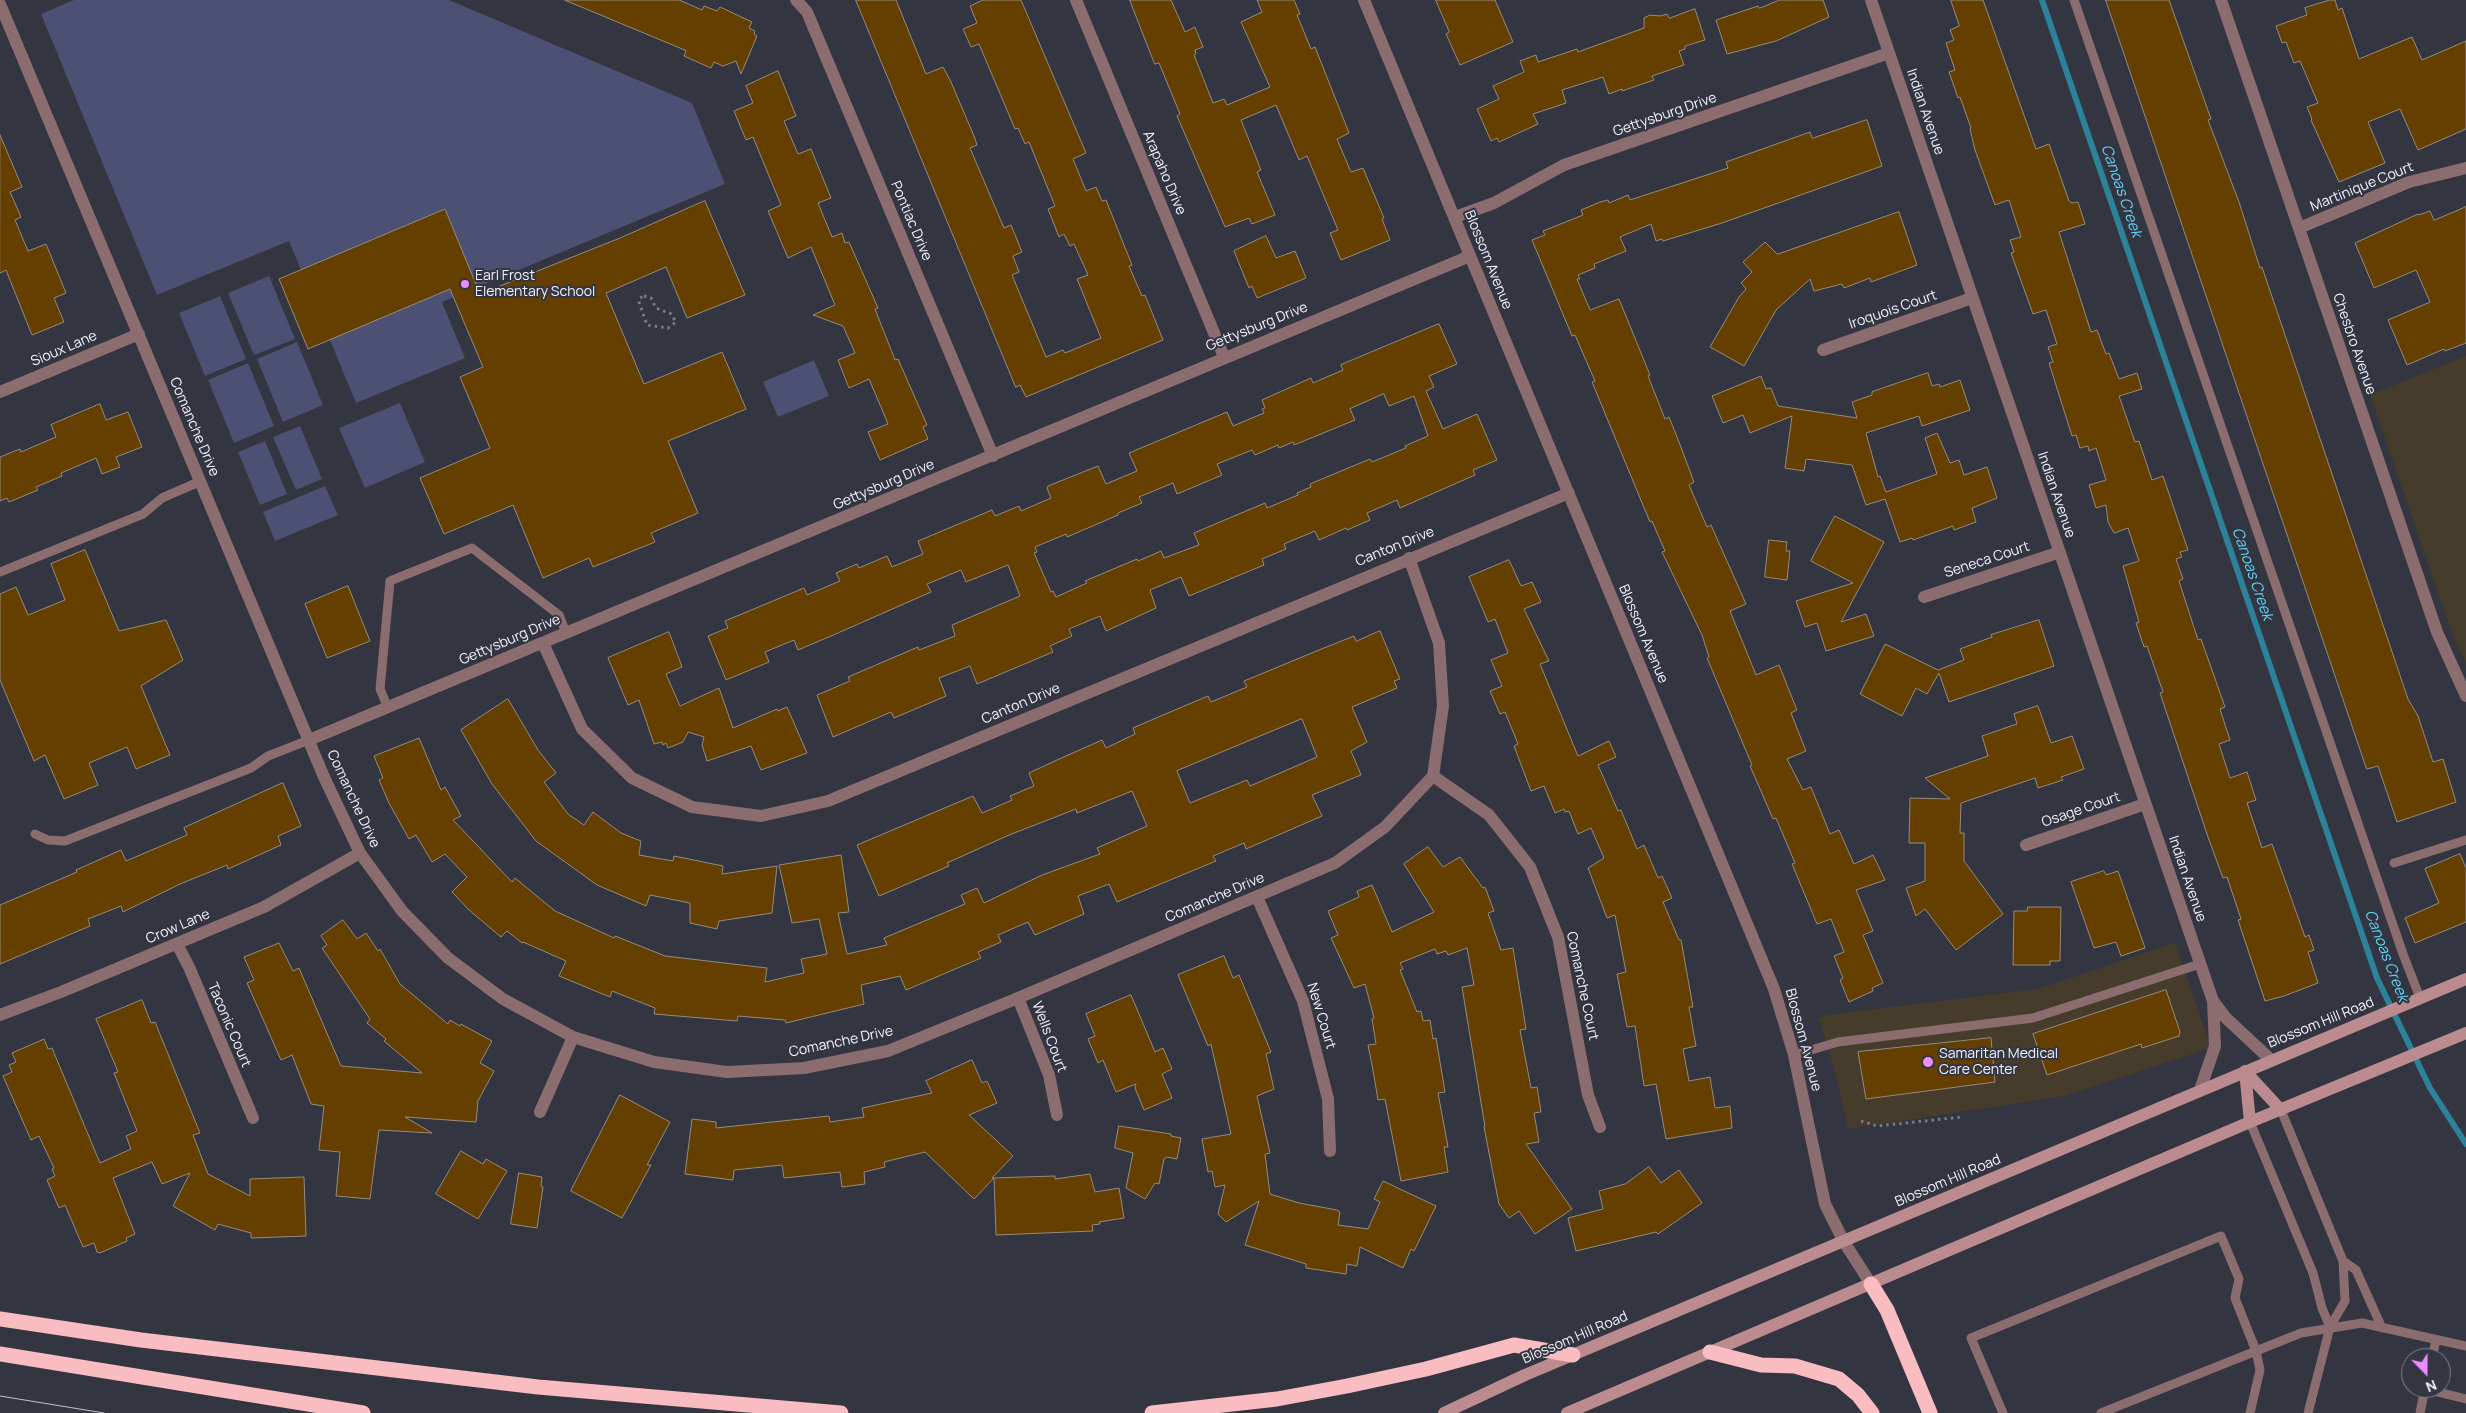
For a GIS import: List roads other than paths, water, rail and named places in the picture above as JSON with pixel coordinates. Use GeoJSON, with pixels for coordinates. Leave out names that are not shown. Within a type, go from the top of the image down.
{"type":"FeatureCollection","features":[{"type":"Feature","properties":{"kind":"highway"},"geometry":{"type":"LineString","coordinates":[[1871,1284],[1887,1310],[1930,1413]]}},
{"type":"Feature","properties":{"kind":"highway"},"geometry":{"type":"LineString","coordinates":[[0,1319],[141,1340],[538,1388],[841,1413]]}},
{"type":"Feature","properties":{"kind":"highway"},"geometry":{"type":"LineString","coordinates":[[1152,1413],[1277,1399],[1338,1388],[1426,1369],[1514,1345],[1573,1355]]}},
{"type":"Feature","properties":{"kind":"highway"},"geometry":{"type":"LineString","coordinates":[[1710,1352],[1761,1365],[1778,1364],[1805,1368],[1839,1379],[1858,1395],[1872,1413]]}},
{"type":"Feature","properties":{"kind":"highway"},"geometry":{"type":"LineString","coordinates":[[0,1354],[363,1413]]}},
{"type":"Feature","properties":{"kind":"main road","name":"Blossom Hill Road"},"geometry":{"type":"LineString","coordinates":[[1444,1413],[1573,1355],[2466,979]]}},
{"type":"Feature","properties":{"kind":"main road"},"geometry":{"type":"LineString","coordinates":[[1567,1413],[2250,1122],[2466,1033]]}},
{"type":"Feature","properties":{"kind":"main road"},"geometry":{"type":"LineString","coordinates":[[2245,1071],[2281,1110]]}},
{"type":"Feature","properties":{"kind":"main road"},"geometry":{"type":"LineString","coordinates":[[2245,1071],[2250,1122]]}},
{"type":"Feature","properties":{"kind":"street","name":"Pontiac Drive"},"geometry":{"type":"LineString","coordinates":[[796,0],[807,12],[992,456]]}},
{"type":"Feature","properties":{"kind":"street","name":"Arapaho Drive"},"geometry":{"type":"LineString","coordinates":[[1076,0],[1224,357]]}},
{"type":"Feature","properties":{"kind":"street","name":"Blossom Avenue"},"geometry":{"type":"LineString","coordinates":[[1364,0],[1759,951],[1784,1020],[1794,1056],[1825,1204],[1844,1242],[1871,1284]]}},
{"type":"Feature","properties":{"kind":"street","name":"Indian Avenue"},"geometry":{"type":"LineString","coordinates":[[1871,0],[2213,1000],[2226,1018],[2271,1060]]}},
{"type":"Feature","properties":{"kind":"street","name":"Chesbro Avenue"},"geometry":{"type":"LineString","coordinates":[[2221,0],[2437,632],[2458,682],[2466,696]]}},
{"type":"Feature","properties":{"kind":"street","name":"Comanche Drive"},"geometry":{"type":"LineString","coordinates":[[0,4],[324,777],[360,853],[402,911],[448,958],[503,999],[573,1037],[663,1063],[727,1072],[804,1068],[888,1050],[1018,998],[1335,863],[1384,827],[1433,776]]}},
{"type":"Feature","properties":{"kind":"street","name":"Gettysburg Drive"},"geometry":{"type":"LineString","coordinates":[[1455,217],[1494,203],[1564,165],[1889,52]]}},
{"type":"Feature","properties":{"kind":"street","name":"Martinique Court"},"geometry":{"type":"LineString","coordinates":[[2299,228],[2409,182],[2466,168]]}},
{"type":"Feature","properties":{"kind":"street","name":"Gettysburg Drive"},"geometry":{"type":"LineString","coordinates":[[309,740],[1470,256]]}},
{"type":"Feature","properties":{"kind":"street","name":"Iroquois Court"},"geometry":{"type":"LineString","coordinates":[[1823,350],[1972,298]]}},
{"type":"Feature","properties":{"kind":"street","name":"Sioux Lane"},"geometry":{"type":"LineString","coordinates":[[0,392],[139,334]]}},
{"type":"Feature","properties":{"kind":"street","name":"Canton Drive"},"geometry":{"type":"LineString","coordinates":[[543,643],[582,728],[632,778],[692,808],[761,816],[828,801],[1408,558],[1569,493]]}},
{"type":"Feature","properties":{"kind":"street","name":"Seneca Court"},"geometry":{"type":"LineString","coordinates":[[1924,597],[2060,552]]}},
{"type":"Feature","properties":{"kind":"street"},"geometry":{"type":"LineString","coordinates":[[1408,558],[1439,643],[1443,706],[1433,776]]}},
{"type":"Feature","properties":{"kind":"street","name":"Comanche Court"},"geometry":{"type":"LineString","coordinates":[[1433,776],[1489,815],[1530,867],[1558,937],[1588,1095],[1600,1127]]}},
{"type":"Feature","properties":{"kind":"street","name":"Osage Court"},"geometry":{"type":"LineString","coordinates":[[2026,845],[2146,804]]}},
{"type":"Feature","properties":{"kind":"street","name":"Crow Lane"},"geometry":{"type":"LineString","coordinates":[[0,1015],[61,992],[264,908],[360,853]]}},
{"type":"Feature","properties":{"kind":"street","name":"New Court"},"geometry":{"type":"LineString","coordinates":[[1258,897],[1303,1001],[1328,1099],[1330,1151]]}},
{"type":"Feature","properties":{"kind":"street","name":"Taconic Court"},"geometry":{"type":"LineString","coordinates":[[177,944],[189,967],[253,1118]]}},
{"type":"Feature","properties":{"kind":"street","name":"Wells Court"},"geometry":{"type":"LineString","coordinates":[[1018,998],[1049,1075],[1056,1115]]}},
{"type":"Feature","properties":{"kind":"street","name":"Indian Avenue"},"geometry":{"type":"LineString","coordinates":[[2200,1090],[2215,1046],[2213,1000]]}},
{"type":"Feature","properties":{"kind":"street"},"geometry":{"type":"LineString","coordinates":[[540,1112],[573,1037]]}},
{"type":"Feature","properties":{"kind":"lane"},"geometry":{"type":"LineString","coordinates":[[2074,0],[2418,999]]}},
{"type":"Feature","properties":{"kind":"lane"},"geometry":{"type":"LineString","coordinates":[[0,572],[143,514],[162,498],[201,481]]}},
{"type":"Feature","properties":{"kind":"lane"},"geometry":{"type":"LineString","coordinates":[[388,708],[380,689],[390,581],[472,548],[559,615],[566,633]]}},
{"type":"Feature","properties":{"kind":"lane"},"geometry":{"type":"LineString","coordinates":[[36,834],[48,840],[66,841],[251,768],[268,756],[309,740]]}},
{"type":"Feature","properties":{"kind":"lane"},"geometry":{"type":"LineString","coordinates":[[2394,863],[2466,840]]}},
{"type":"Feature","properties":{"kind":"lane"},"geometry":{"type":"LineString","coordinates":[[1794,1056],[1838,1042],[2033,1018],[2200,964]]}},
{"type":"Feature","properties":{"kind":"lane"},"geometry":{"type":"LineString","coordinates":[[2281,1110],[2343,1261],[2345,1301],[2330,1328],[2308,1413]]}},
{"type":"Feature","properties":{"kind":"lane"},"geometry":{"type":"LineString","coordinates":[[2250,1122],[2313,1273],[2322,1308],[2330,1328]]}},
{"type":"Feature","properties":{"kind":"lane"},"geometry":{"type":"LineString","coordinates":[[2003,1413],[1971,1338],[2221,1236],[2240,1278],[2235,1298],[2256,1351],[2260,1370],[2250,1413]]}},
{"type":"Feature","properties":{"kind":"lane"},"geometry":{"type":"LineString","coordinates":[[2343,1261],[2356,1270],[2382,1328]]}},
{"type":"Feature","properties":{"kind":"lane"},"geometry":{"type":"LineString","coordinates":[[2101,1413],[2300,1333],[2362,1323],[2466,1346]]}},
{"type":"Feature","properties":{"kind":"lane"},"geometry":{"type":"LineString","coordinates":[[2434,1348],[2436,1340]]}},
{"type":"Feature","properties":{"kind":"lane"},"geometry":{"type":"LineString","coordinates":[[2451,1395],[2466,1399]]}},
{"type":"Feature","properties":{"kind":"lane"},"geometry":{"type":"LineString","coordinates":[[2420,1413],[2423,1398]]}},
{"type":"Feature","properties":{"kind":"waterway","name":"Canoas Creek"},"geometry":{"type":"LineString","coordinates":[[2042,0],[2377,978],[2430,1088],[2466,1144]]}},
{"type":"Feature","properties":{"kind":"tram line"},"geometry":{"type":"LineString","coordinates":[[0,1396],[104,1413]]}},
{"type":"Feature","properties":{"kind":"place","name":"Earl Frost Elementary School"},"geometry":{"type":"Point","coordinates":[465,284]}},
{"type":"Feature","properties":{"kind":"place","name":"Samaritan Medical Care Center"},"geometry":{"type":"Point","coordinates":[1928,1062]}}]}
